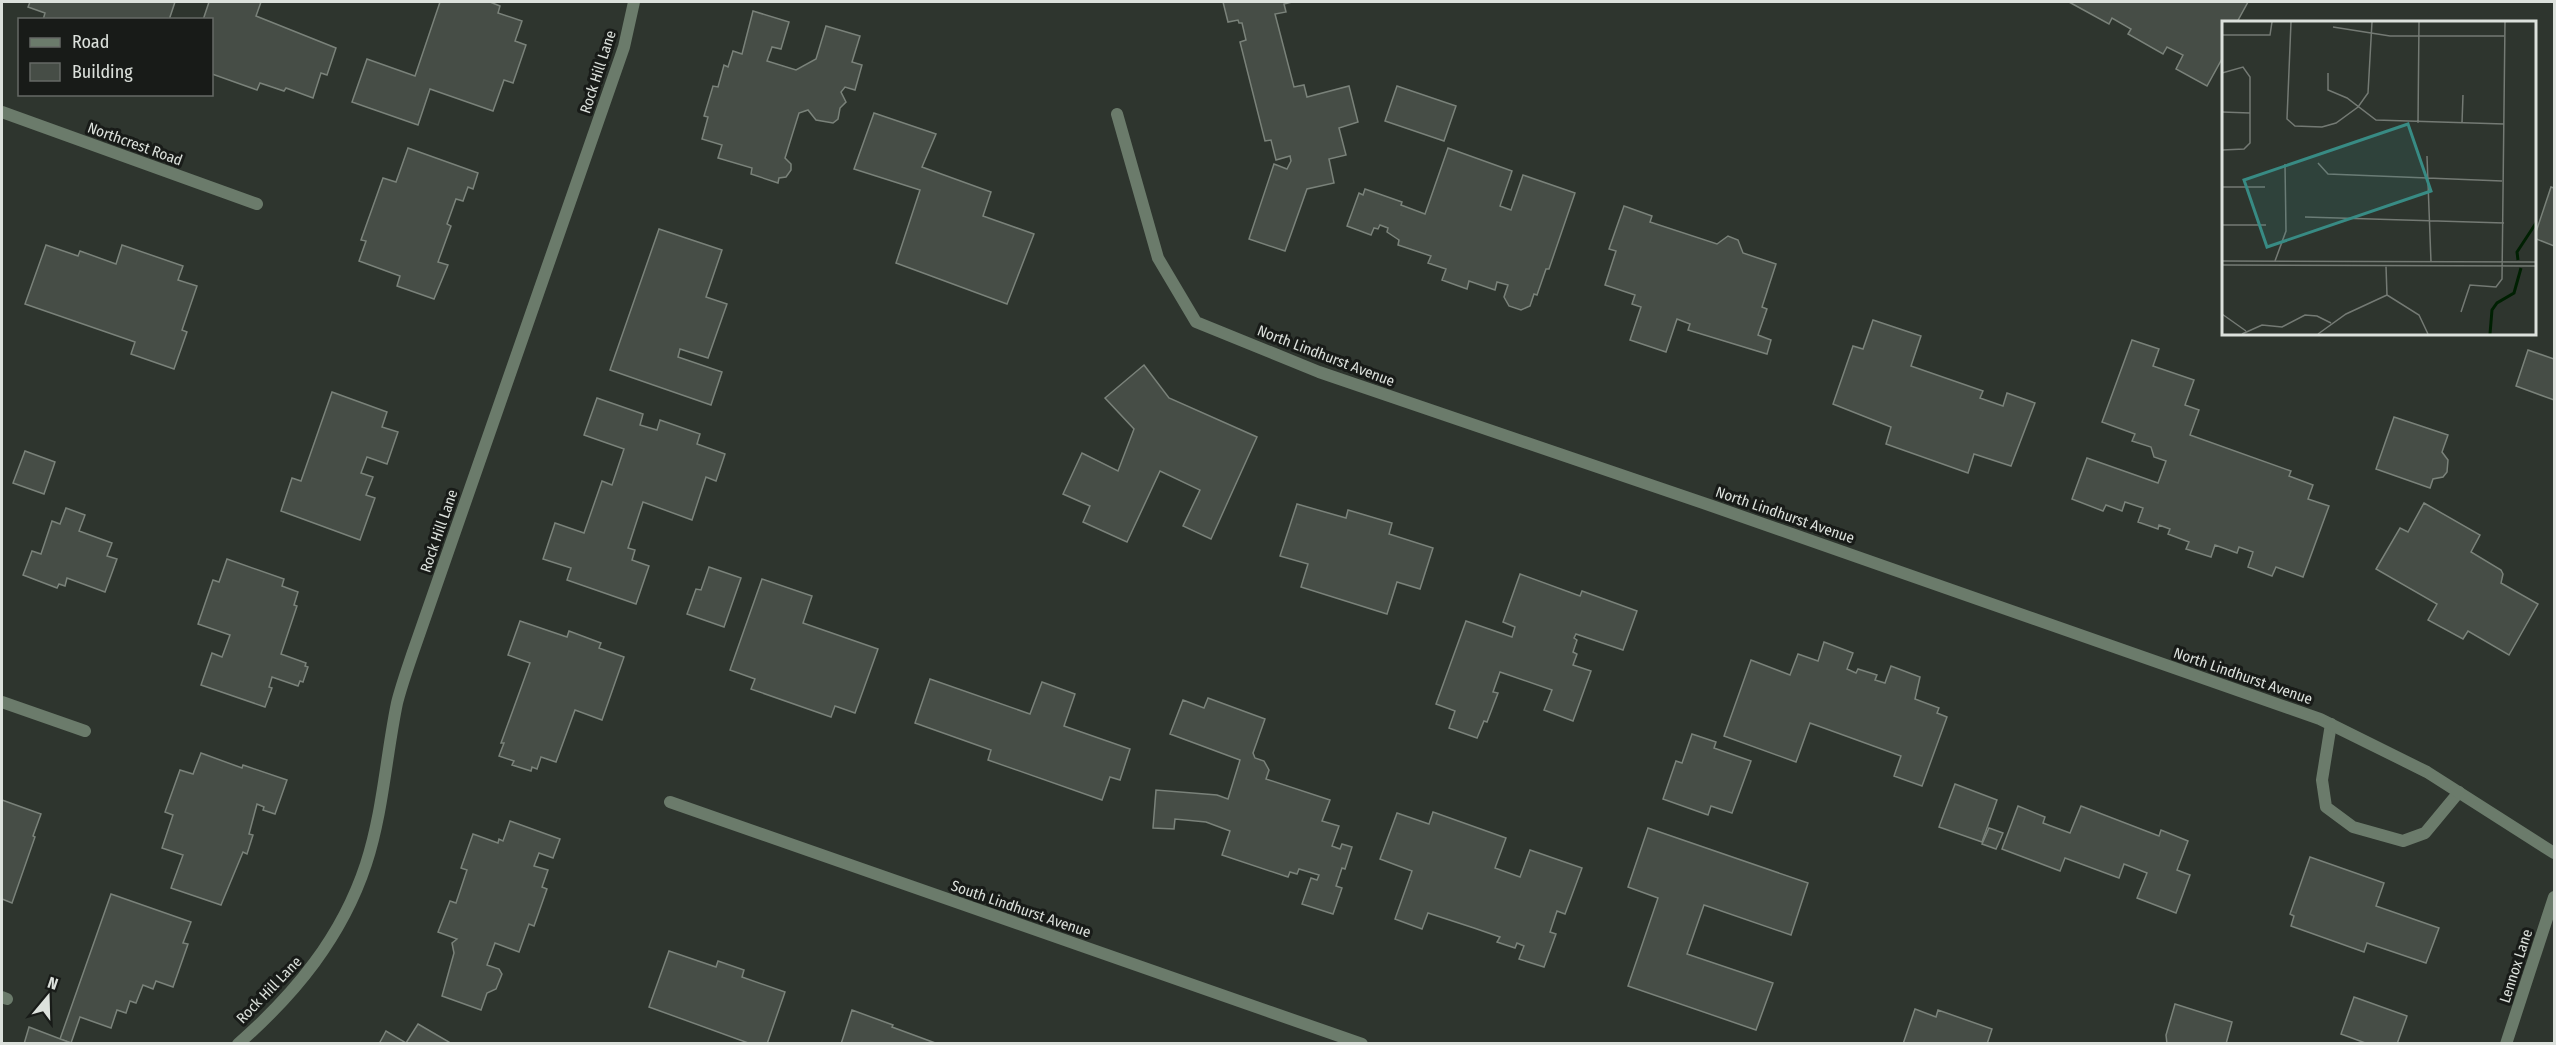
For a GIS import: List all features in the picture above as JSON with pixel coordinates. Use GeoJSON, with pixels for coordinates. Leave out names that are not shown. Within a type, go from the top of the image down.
{"type":"FeatureCollection","features":[{"type":"Feature","properties":{"kind":"street","name":"Rock Hill Lane"},"geometry":{"type":"LineString","coordinates":[[238,1044],[268,1018],[311,970],[342,922],[366,864],[379,809],[398,701],[412,655],[624,47],[634,2]]}},
{"type":"Feature","properties":{"kind":"street","name":"Northcrest Road"},"geometry":{"type":"LineString","coordinates":[[2,112],[257,204]]}},
{"type":"Feature","properties":{"kind":"street","name":"North Lindhurst Avenue"},"geometry":{"type":"LineString","coordinates":[[1118,114],[1158,258],[1196,322],[1319,372],[1712,506],[2331,724],[2427,772],[2554,853]]}},
{"type":"Feature","properties":{"kind":"street"},"geometry":{"type":"LineString","coordinates":[[2,702],[85,731]]}},
{"type":"Feature","properties":{"kind":"street"},"geometry":{"type":"LineString","coordinates":[[2331,724],[2322,780],[2326,807],[2353,827],[2403,841],[2425,833],[2459,792]]}},
{"type":"Feature","properties":{"kind":"street","name":"South Lindhurst Avenue"},"geometry":{"type":"LineString","coordinates":[[670,802],[1362,1044]]}},
{"type":"Feature","properties":{"kind":"street","name":"Lennox Lane"},"geometry":{"type":"LineString","coordinates":[[2506,1044],[2554,897]]}},
{"type":"Feature","properties":{"kind":"building"},"geometry":{"type":"Polygon","coordinates":[[[30,2],[175,2],[170,18],[44,18],[45,13],[28,7],[30,2]]]}},
{"type":"Feature","properties":{"kind":"building"},"geometry":{"type":"Polygon","coordinates":[[[209,2],[261,2],[256,16],[336,48],[327,75],[321,73],[313,98],[286,88],[284,91],[260,83],[257,90],[213,74],[213,18],[204,18],[209,2]]]}},
{"type":"Feature","properties":{"kind":"building"},"geometry":{"type":"Polygon","coordinates":[[[440,2],[490,2],[500,6],[498,13],[522,21],[515,41],[526,45],[513,83],[504,80],[493,111],[430,89],[418,125],[352,102],[367,59],[415,76],[440,2]]]}},
{"type":"Feature","properties":{"kind":"building"},"geometry":{"type":"Polygon","coordinates":[[[1223,2],[1292,2],[1284,4],[1286,12],[1275,14],[1294,87],[1304,85],[1307,97],[1349,86],[1358,122],[1339,128],[1346,155],[1329,159],[1334,183],[1307,189],[1285,251],[1249,239],[1274,164],[1287,169],[1291,161],[1290,156],[1276,160],[1271,140],[1265,141],[1240,42],[1246,40],[1242,23],[1238,20],[1228,22],[1223,2]]]}},
{"type":"Feature","properties":{"kind":"building"},"geometry":{"type":"Polygon","coordinates":[[[2069,2],[2248,2],[2238,21],[2222,21],[2222,59],[2207,86],[2176,69],[2183,55],[2167,47],[2163,54],[2128,34],[2131,29],[2112,18],[2109,24],[2069,2]]]}},
{"type":"Feature","properties":{"kind":"building"},"geometry":{"type":"Polygon","coordinates":[[[753,11],[789,22],[781,49],[772,47],[767,61],[796,70],[816,59],[826,26],[860,36],[852,62],[862,65],[855,90],[845,87],[841,92],[846,102],[840,108],[838,119],[833,123],[816,120],[808,110],[799,113],[785,158],[791,164],[791,170],[786,177],[779,178],[778,183],[751,174],[752,168],[718,158],[722,145],[702,139],[708,117],[704,116],[713,86],[718,87],[724,65],[728,67],[733,51],[742,54],[753,11]]]}},
{"type":"Feature","properties":{"kind":"building"},"geometry":{"type":"Polygon","coordinates":[[[1397,86],[1456,106],[1444,141],[1385,121],[1397,86]]]}},
{"type":"Feature","properties":{"kind":"building"},"geometry":{"type":"Polygon","coordinates":[[[874,113],[936,134],[922,167],[991,192],[983,216],[1034,234],[1007,304],[896,263],[920,190],[854,169],[874,113]]]}},
{"type":"Feature","properties":{"kind":"building"},"geometry":{"type":"Polygon","coordinates":[[[408,148],[478,173],[473,189],[468,187],[463,201],[456,199],[447,224],[451,226],[438,262],[448,265],[434,299],[397,286],[400,276],[359,261],[366,241],[361,240],[383,178],[396,182],[408,148]]]}},
{"type":"Feature","properties":{"kind":"building"},"geometry":{"type":"Polygon","coordinates":[[[1448,148],[1512,171],[1500,206],[1511,210],[1523,175],[1575,193],[1549,269],[1546,269],[1537,295],[1534,294],[1530,306],[1521,310],[1509,306],[1504,297],[1508,285],[1497,282],[1495,290],[1469,281],[1467,289],[1442,280],[1446,269],[1428,263],[1431,256],[1398,245],[1399,240],[1387,232],[1388,228],[1380,225],[1378,229],[1374,228],[1371,235],[1347,226],[1359,193],[1363,195],[1365,189],[1402,202],[1401,205],[1425,214],[1448,148]]]}},
{"type":"Feature","properties":{"kind":"building"},"geometry":{"type":"Polygon","coordinates":[[[2551,187],[2554,188],[2554,246],[2535,238],[2551,187]]]}},
{"type":"Feature","properties":{"kind":"building"},"geometry":{"type":"Polygon","coordinates":[[[1624,206],[1652,216],[1650,222],[1717,244],[1728,236],[1738,240],[1743,253],[1776,264],[1762,307],[1767,309],[1758,335],[1771,340],[1767,354],[1688,330],[1690,324],[1677,319],[1666,352],[1630,340],[1641,307],[1632,304],[1635,295],[1605,285],[1616,251],[1609,249],[1624,206]]]}},
{"type":"Feature","properties":{"kind":"building"},"geometry":{"type":"Polygon","coordinates":[[[659,229],[722,250],[706,297],[727,304],[708,358],[680,349],[678,357],[722,372],[711,405],[610,370],[659,229]]]}},
{"type":"Feature","properties":{"kind":"building"},"geometry":{"type":"Polygon","coordinates":[[[46,245],[78,256],[80,251],[116,264],[122,245],[183,266],[178,280],[197,286],[182,330],[187,332],[174,369],[131,354],[135,342],[25,304],[46,245]]]}},
{"type":"Feature","properties":{"kind":"building"},"geometry":{"type":"Polygon","coordinates":[[[1873,320],[1921,336],[1911,366],[1983,391],[1980,398],[2003,406],[2007,393],[2035,403],[2011,466],[1974,454],[1968,473],[1886,444],[1891,427],[1833,404],[1853,346],[1863,349],[1873,320]]]}},
{"type":"Feature","properties":{"kind":"building"},"geometry":{"type":"Polygon","coordinates":[[[2132,340],[2159,349],[2153,366],[2194,380],[2185,405],[2199,410],[2190,435],[2291,471],[2289,476],[2313,485],[2308,499],[2329,506],[2303,577],[2276,567],[2272,576],[2248,567],[2253,552],[2239,547],[2237,553],[2215,545],[2211,557],[2186,549],[2189,542],[2168,534],[2170,529],[2159,525],[2158,529],[2138,522],[2143,508],[2125,502],[2122,511],[2106,505],[2103,511],[2072,499],[2087,458],[2158,483],[2166,461],[2154,457],[2151,447],[2132,441],[2135,434],[2102,422],[2132,340]]]}},
{"type":"Feature","properties":{"kind":"building"},"geometry":{"type":"Polygon","coordinates":[[[2528,350],[2554,359],[2554,400],[2516,386],[2528,350]]]}},
{"type":"Feature","properties":{"kind":"building"},"geometry":{"type":"Polygon","coordinates":[[[1144,365],[1169,398],[1257,437],[1211,539],[1183,526],[1200,490],[1160,471],[1127,542],[1083,522],[1090,506],[1063,494],[1082,453],[1118,471],[1134,429],[1105,398],[1144,365]]]}},
{"type":"Feature","properties":{"kind":"building"},"geometry":{"type":"Polygon","coordinates":[[[332,392],[387,412],[382,427],[398,432],[387,464],[367,457],[361,473],[373,477],[366,495],[375,498],[360,540],[281,511],[292,478],[301,481],[332,392]]]}},
{"type":"Feature","properties":{"kind":"building"},"geometry":{"type":"Polygon","coordinates":[[[597,398],[643,414],[640,425],[657,430],[660,420],[700,434],[697,444],[725,454],[716,481],[706,477],[692,520],[643,502],[628,548],[635,550],[632,560],[649,566],[636,604],[567,580],[571,568],[543,559],[555,523],[584,533],[602,481],[612,485],[624,449],[584,435],[597,398]]]}},
{"type":"Feature","properties":{"kind":"building"},"geometry":{"type":"Polygon","coordinates":[[[2394,417],[2448,435],[2442,452],[2448,460],[2447,472],[2443,477],[2433,479],[2430,488],[2376,469],[2394,417]]]}},
{"type":"Feature","properties":{"kind":"building"},"geometry":{"type":"Polygon","coordinates":[[[25,451],[55,462],[44,494],[13,483],[25,451]]]}},
{"type":"Feature","properties":{"kind":"building"},"geometry":{"type":"Polygon","coordinates":[[[2424,503],[2480,535],[2471,552],[2501,570],[2503,574],[2501,583],[2538,604],[2509,655],[2468,631],[2463,639],[2428,620],[2437,604],[2376,569],[2400,528],[2408,532],[2424,503]]]}},
{"type":"Feature","properties":{"kind":"building"},"geometry":{"type":"Polygon","coordinates":[[[1297,504],[1346,518],[1348,510],[1392,523],[1389,534],[1433,548],[1420,589],[1397,582],[1387,614],[1301,587],[1308,564],[1280,556],[1297,504]]]}},
{"type":"Feature","properties":{"kind":"building"},"geometry":{"type":"Polygon","coordinates":[[[66,508],[85,515],[79,531],[112,543],[107,556],[117,559],[105,592],[67,578],[65,586],[59,584],[57,588],[23,575],[32,551],[41,554],[52,521],[60,524],[66,508]]]}},
{"type":"Feature","properties":{"kind":"building"},"geometry":{"type":"Polygon","coordinates":[[[227,559],[284,579],[282,586],[298,592],[294,605],[297,606],[281,654],[306,663],[305,666],[308,667],[303,682],[300,681],[298,686],[272,677],[269,687],[272,688],[265,707],[201,685],[212,653],[222,657],[230,635],[198,624],[213,580],[219,582],[227,559]]]}},
{"type":"Feature","properties":{"kind":"building"},"geometry":{"type":"Polygon","coordinates":[[[709,567],[741,578],[724,627],[687,614],[696,589],[701,590],[709,567]]]}},
{"type":"Feature","properties":{"kind":"building"},"geometry":{"type":"Polygon","coordinates":[[[1520,574],[1580,596],[1582,591],[1637,611],[1623,650],[1576,634],[1574,638],[1577,640],[1573,652],[1577,654],[1573,665],[1591,671],[1573,721],[1544,710],[1552,690],[1500,672],[1493,692],[1498,693],[1487,722],[1484,721],[1477,738],[1449,728],[1455,711],[1436,704],[1466,621],[1512,637],[1515,627],[1503,622],[1520,574]]]}},
{"type":"Feature","properties":{"kind":"building"},"geometry":{"type":"Polygon","coordinates":[[[762,579],[812,596],[803,623],[878,649],[855,713],[835,706],[831,717],[751,689],[755,679],[730,670],[762,579]]]}},
{"type":"Feature","properties":{"kind":"building"},"geometry":{"type":"Polygon","coordinates":[[[520,621],[567,637],[569,631],[601,643],[599,648],[624,657],[602,720],[575,710],[556,762],[541,757],[537,769],[532,767],[531,771],[512,765],[514,761],[499,756],[504,743],[501,743],[530,663],[508,655],[520,621]]]}},
{"type":"Feature","properties":{"kind":"building"},"geometry":{"type":"Polygon","coordinates":[[[1824,642],[1853,653],[1847,669],[1856,673],[1858,669],[1877,675],[1875,680],[1885,683],[1891,666],[1920,677],[1915,699],[1939,708],[1937,713],[1947,717],[1922,786],[1894,776],[1901,756],[1810,723],[1796,762],[1724,736],[1751,660],[1790,675],[1798,654],[1818,661],[1824,642]]]}},
{"type":"Feature","properties":{"kind":"building"},"geometry":{"type":"Polygon","coordinates":[[[930,679],[1030,714],[1042,682],[1075,694],[1064,726],[1130,749],[1120,780],[1110,777],[1102,800],[988,760],[991,750],[915,723],[930,679]]]}},
{"type":"Feature","properties":{"kind":"building"},"geometry":{"type":"Polygon","coordinates":[[[1208,698],[1265,719],[1253,753],[1255,758],[1264,761],[1269,770],[1266,779],[1330,800],[1322,821],[1339,826],[1332,846],[1340,849],[1342,844],[1352,847],[1345,869],[1342,868],[1336,886],[1342,888],[1333,914],[1302,904],[1311,878],[1317,880],[1319,875],[1299,869],[1297,874],[1290,872],[1288,877],[1222,855],[1230,831],[1206,822],[1175,819],[1174,829],[1153,828],[1156,790],[1217,795],[1228,799],[1240,760],[1170,734],[1183,700],[1204,708],[1208,698]]]}},
{"type":"Feature","properties":{"kind":"building"},"geometry":{"type":"Polygon","coordinates":[[[1692,734],[1716,742],[1714,748],[1751,761],[1732,813],[1711,806],[1708,815],[1663,799],[1676,761],[1682,763],[1692,734]]]}},
{"type":"Feature","properties":{"kind":"building"},"geometry":{"type":"Polygon","coordinates":[[[201,753],[242,768],[243,765],[287,780],[275,814],[263,810],[264,807],[257,804],[249,834],[253,835],[247,854],[243,852],[221,905],[171,888],[183,855],[162,848],[173,815],[165,812],[180,770],[193,774],[201,753]]]}},
{"type":"Feature","properties":{"kind":"building"},"geometry":{"type":"Polygon","coordinates":[[[1955,784],[1997,800],[1982,842],[1939,827],[1955,784]]]}},
{"type":"Feature","properties":{"kind":"building"},"geometry":{"type":"Polygon","coordinates":[[[2,800],[41,814],[12,903],[2,899],[2,800]]]}},
{"type":"Feature","properties":{"kind":"building"},"geometry":{"type":"Polygon","coordinates":[[[2018,806],[2045,817],[2043,823],[2070,833],[2081,806],[2159,836],[2161,830],[2188,841],[2177,870],[2190,875],[2176,913],[2137,898],[2147,873],[2124,864],[2119,878],[2065,858],[2060,871],[2002,849],[2018,806]]]}},
{"type":"Feature","properties":{"kind":"building"},"geometry":{"type":"Polygon","coordinates":[[[1433,812],[1506,838],[1495,868],[1520,877],[1530,850],[1582,868],[1565,914],[1557,911],[1550,932],[1556,934],[1544,967],[1519,959],[1524,946],[1517,943],[1515,948],[1497,942],[1500,937],[1428,913],[1422,929],[1395,919],[1412,871],[1380,859],[1397,813],[1429,824],[1433,812]]]}},
{"type":"Feature","properties":{"kind":"building"},"geometry":{"type":"Polygon","coordinates":[[[510,821],[560,839],[553,858],[539,853],[534,866],[548,870],[542,887],[547,889],[534,926],[529,924],[519,952],[495,943],[487,965],[499,969],[502,974],[496,989],[487,993],[481,1010],[442,996],[454,953],[452,943],[457,939],[438,932],[450,901],[456,903],[467,870],[461,868],[473,834],[498,843],[499,839],[503,841],[510,821]]]}},
{"type":"Feature","properties":{"kind":"building"},"geometry":{"type":"Polygon","coordinates":[[[1648,828],[1808,883],[1791,935],[1704,905],[1687,954],[1773,983],[1756,1030],[1628,986],[1658,898],[1628,887],[1648,828]]]}},
{"type":"Feature","properties":{"kind":"building"},"geometry":{"type":"Polygon","coordinates":[[[1989,828],[2003,833],[1996,849],[1982,844],[1989,828]]]}},
{"type":"Feature","properties":{"kind":"building"},"geometry":{"type":"Polygon","coordinates":[[[2310,857],[2384,883],[2376,906],[2439,928],[2426,963],[2367,943],[2364,952],[2291,926],[2294,916],[2290,914],[2310,857]]]}},
{"type":"Feature","properties":{"kind":"building"},"geometry":{"type":"Polygon","coordinates":[[[111,894],[191,922],[183,943],[188,944],[173,987],[156,981],[153,989],[143,985],[136,1003],[130,1001],[126,1013],[117,1010],[111,1028],[80,1017],[71,1043],[60,1039],[111,894]]]}},
{"type":"Feature","properties":{"kind":"building"},"geometry":{"type":"Polygon","coordinates":[[[669,951],[716,967],[718,961],[744,970],[742,977],[785,992],[767,1044],[751,1044],[649,1007],[669,951]]]}},
{"type":"Feature","properties":{"kind":"building"},"geometry":{"type":"Polygon","coordinates":[[[2354,997],[2407,1016],[2397,1044],[2368,1044],[2341,1034],[2354,997]]]}},
{"type":"Feature","properties":{"kind":"building"},"geometry":{"type":"Polygon","coordinates":[[[2175,1004],[2232,1022],[2226,1044],[2167,1044],[2166,1035],[2175,1004]]]}},
{"type":"Feature","properties":{"kind":"building"},"geometry":{"type":"Polygon","coordinates":[[[1915,1009],[1936,1017],[1938,1010],[1992,1029],[1987,1044],[1903,1044],[1915,1009]]]}},
{"type":"Feature","properties":{"kind":"building"},"geometry":{"type":"Polygon","coordinates":[[[852,1010],[893,1025],[892,1027],[938,1044],[841,1044],[852,1010]]]}},
{"type":"Feature","properties":{"kind":"building"},"geometry":{"type":"Polygon","coordinates":[[[418,1024],[449,1042],[448,1044],[379,1044],[386,1031],[406,1043],[418,1024]]]}},
{"type":"Feature","properties":{"kind":"building"},"geometry":{"type":"Polygon","coordinates":[[[29,1027],[71,1043],[71,1044],[24,1044],[29,1027]]]}}]}
